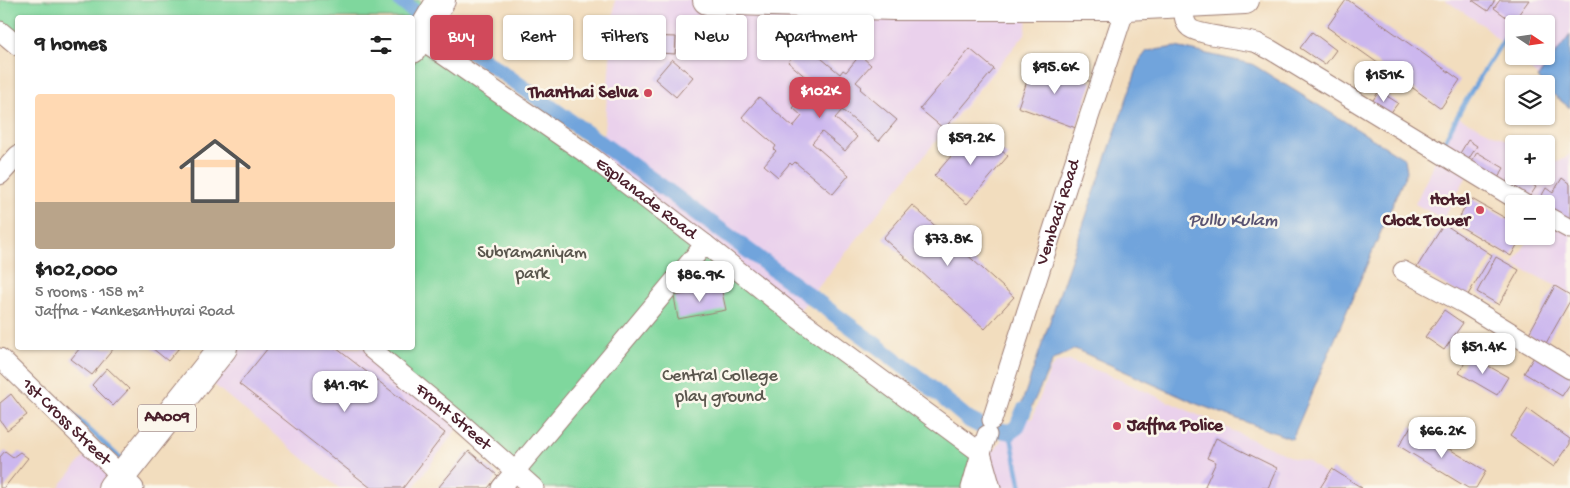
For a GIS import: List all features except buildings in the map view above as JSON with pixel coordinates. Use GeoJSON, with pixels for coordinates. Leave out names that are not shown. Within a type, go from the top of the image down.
{"type":"FeatureCollection","features":[{"type":"Feature","properties":{"kind":"highway"},"geometry":{"type":"LineString","coordinates":[[416,44],[441,0]]}},
{"type":"Feature","properties":{"kind":"highway"},"geometry":{"type":"LineString","coordinates":[[708,0],[1126,6],[1245,0]]}},
{"type":"Feature","properties":{"kind":"highway","name":"AA009"},"geometry":{"type":"LineString","coordinates":[[122,484],[221,350]]}},
{"type":"Feature","properties":{"kind":"street"},"geometry":{"type":"LineString","coordinates":[[1183,3],[1185,20],[1188,27],[1196,32],[1258,44],[1271,50],[1509,195]]}},
{"type":"Feature","properties":{"kind":"street","name":"Vembadi Road"},"geometry":{"type":"LineString","coordinates":[[987,436],[1126,6]]}},
{"type":"Feature","properties":{"kind":"street"},"geometry":{"type":"LineString","coordinates":[[0,31],[15,44]]}},
{"type":"Feature","properties":{"kind":"street","name":"Esplanade Road"},"geometry":{"type":"LineString","coordinates":[[416,44],[590,156],[795,316],[987,436]]}},
{"type":"Feature","properties":{"kind":"street"},"geometry":{"type":"LineString","coordinates":[[0,175],[15,158]]}},
{"type":"Feature","properties":{"kind":"street"},"geometry":{"type":"LineString","coordinates":[[1555,221],[1570,229]]}},
{"type":"Feature","properties":{"kind":"street"},"geometry":{"type":"LineString","coordinates":[[501,488],[705,244]]}},
{"type":"Feature","properties":{"kind":"street"},"geometry":{"type":"LineString","coordinates":[[1404,271],[1464,303],[1570,370]]}},
{"type":"Feature","properties":{"kind":"street","name":"Front Street"},"geometry":{"type":"LineString","coordinates":[[372,350],[534,488]]}},
{"type":"Feature","properties":{"kind":"street","name":"1st Cross Street"},"geometry":{"type":"LineString","coordinates":[[0,358],[122,484]]}},
{"type":"Feature","properties":{"kind":"street"},"geometry":{"type":"LineString","coordinates":[[971,488],[987,436]]}},
{"type":"Feature","properties":{"kind":"street"},"geometry":{"type":"LineString","coordinates":[[987,436],[991,488]]}},
{"type":"Feature","properties":{"kind":"shaded area"},"geometry":{"type":"Polygon","coordinates":[[[615,0],[707,0],[1027,19],[1025,34],[795,316],[590,156],[600,145],[604,133],[610,60],[666,60],[666,15],[614,15],[615,0]]]}},
{"type":"Feature","properties":{"kind":"shaded area"},"geometry":{"type":"Polygon","coordinates":[[[1445,0],[1570,0],[1570,35],[1555,55],[1555,15],[1505,15],[1505,46],[1484,26],[1445,0]]]}},
{"type":"Feature","properties":{"kind":"shaded area"},"geometry":{"type":"Polygon","coordinates":[[[1525,65],[1547,65],[1540,75],[1536,75],[1525,65]]]}},
{"type":"Feature","properties":{"kind":"shaded area"},"geometry":{"type":"Polygon","coordinates":[[[1456,116],[1505,140],[1505,185],[1555,185],[1555,162],[1564,159],[1570,154],[1570,293],[1513,264],[1525,245],[1555,245],[1555,195],[1509,195],[1469,172],[1443,219],[1415,204],[1456,116]]]}},
{"type":"Feature","properties":{"kind":"shaded area"},"geometry":{"type":"Polygon","coordinates":[[[221,350],[372,350],[461,423],[413,488],[339,488],[201,374],[221,350]]]}},
{"type":"Feature","properties":{"kind":"shaded area","name":"Jaffna Police"},"geometry":{"type":"Polygon","coordinates":[[[1070,361],[1107,374],[1293,458],[1308,461],[1343,488],[991,488],[990,451],[996,449],[1015,417],[1032,419],[1050,370],[1057,362],[1070,361]]]}},
{"type":"Feature","properties":{"kind":"shaded area"},"geometry":{"type":"Polygon","coordinates":[[[92,447],[134,488],[58,488],[92,447]]]}},
{"type":"Feature","properties":{"kind":"green space"},"geometry":{"type":"Polygon","coordinates":[[[0,0],[419,0],[433,12],[419,38],[430,46],[430,60],[449,60],[981,453],[971,488],[534,488],[372,350],[415,350],[415,15],[15,15],[15,44],[0,31],[0,0]]]}},
{"type":"Feature","properties":{"kind":"water"},"geometry":{"type":"Polygon","coordinates":[[[1570,35],[1570,108],[1555,96],[1555,75],[1540,75],[1547,65],[1555,65],[1555,55],[1570,35]]]}},
{"type":"Feature","properties":{"kind":"water","name":"Pullu Kulam"},"geometry":{"type":"Polygon","coordinates":[[[1176,47],[1252,64],[1405,159],[1407,171],[1292,439],[1197,404],[1075,349],[1053,360],[1029,412],[1020,408],[1140,60],[1147,51],[1176,47]]]}},
{"type":"Feature","properties":{"kind":"waterway"},"geometry":{"type":"LineString","coordinates":[[400,0],[421,17],[665,189],[876,345],[969,420],[983,427],[1010,432],[1017,427],[1024,410]]}},
{"type":"Feature","properties":{"kind":"waterway"},"geometry":{"type":"LineString","coordinates":[[1442,147],[1464,104],[1505,38]]}},
{"type":"Feature","properties":{"kind":"waterway"},"geometry":{"type":"LineString","coordinates":[[57,400],[121,459],[123,457]]}},
{"type":"Feature","properties":{"kind":"waterway"},"geometry":{"type":"LineString","coordinates":[[1010,432],[1021,488]]}},
{"type":"Feature","properties":{"kind":"place","name":"Thanthai Selva"},"geometry":{"type":"Point","coordinates":[648,93]}},
{"type":"Feature","properties":{"kind":"place","name":"Hotel Clock Tower"},"geometry":{"type":"Point","coordinates":[1480,210]}},
{"type":"Feature","properties":{"kind":"place","name":"Jaffna Police"},"geometry":{"type":"Point","coordinates":[1117,426]}},
{"type":"Feature","properties":{"kind":"park label","name":"Subramaniyam park"},"geometry":{"type":"Point","coordinates":[532,263]}},
{"type":"Feature","properties":{"kind":"park label","name":"Central College play ground"},"geometry":{"type":"Point","coordinates":[720,386]}}]}
